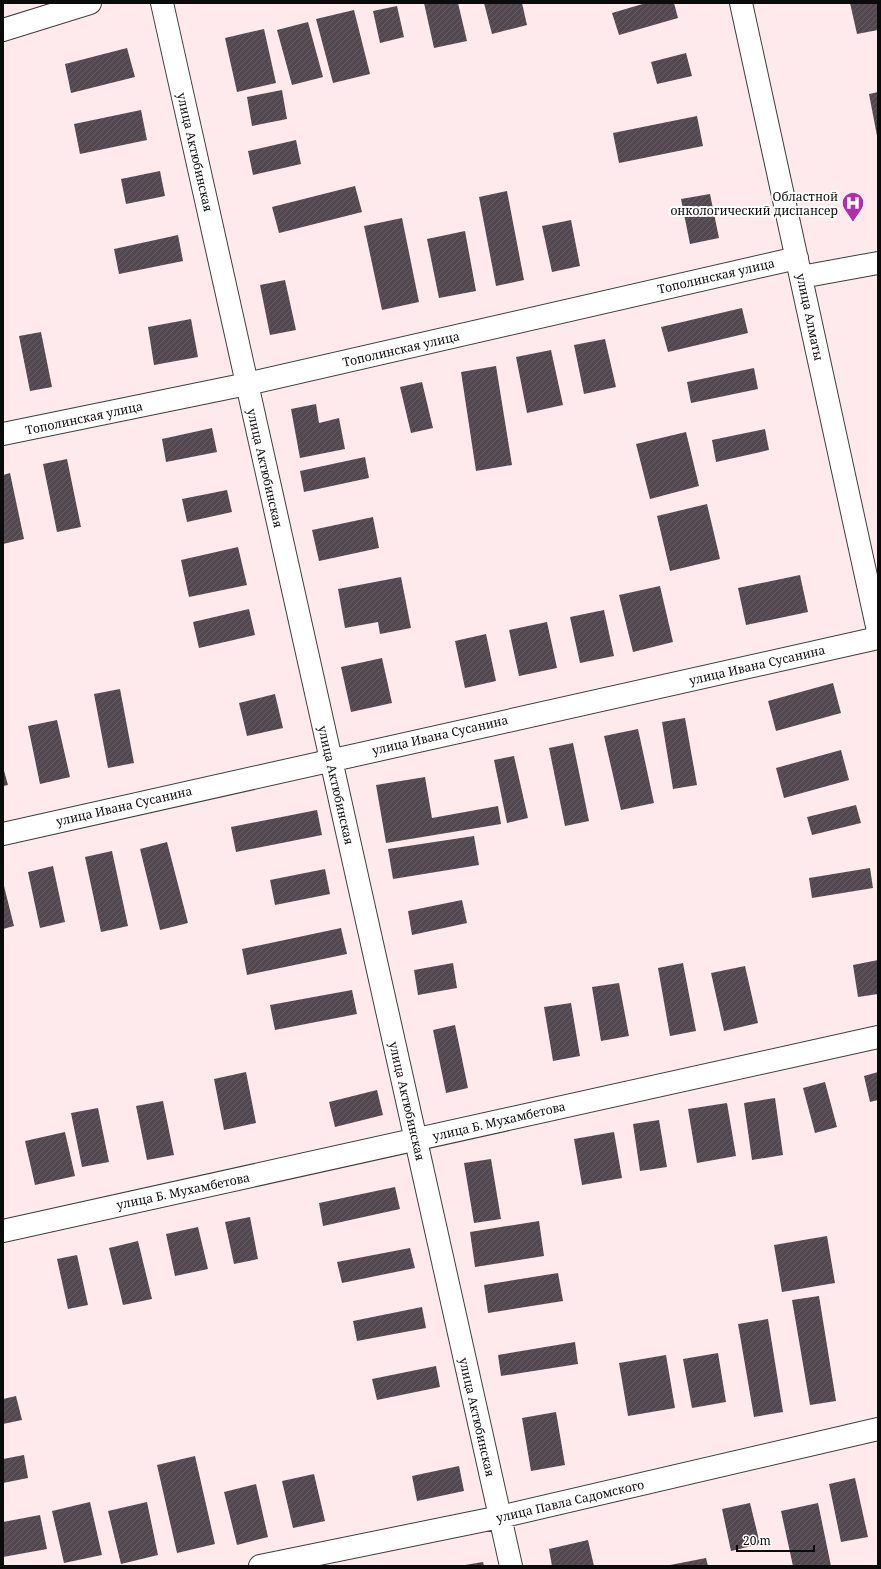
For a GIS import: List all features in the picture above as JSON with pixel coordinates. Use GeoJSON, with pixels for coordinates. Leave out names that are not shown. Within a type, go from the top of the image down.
{"type":"FeatureCollection","features":[{"type":"Feature","properties":{"kind":"street"},"geometry":{"type":"LineString","coordinates":[[3,30],[90,3]]}},
{"type":"Feature","properties":{"kind":"street","name":"улица Актюбинская"},"geometry":{"type":"LineString","coordinates":[[162,3],[511,1566]]}},
{"type":"Feature","properties":{"kind":"street","name":"улица Алматы"},"geometry":{"type":"LineString","coordinates":[[741,3],[878,632]]}},
{"type":"Feature","properties":{"kind":"street","name":"Тополинская улица"},"geometry":{"type":"LineString","coordinates":[[3,434],[799,267],[878,264]]}},
{"type":"Feature","properties":{"kind":"street","name":"улица Ивана Сусанина"},"geometry":{"type":"LineString","coordinates":[[3,834],[878,638]]}},
{"type":"Feature","properties":{"kind":"street","name":"улица Б. Мухамбетова"},"geometry":{"type":"LineString","coordinates":[[3,1231],[878,1037]]}},
{"type":"Feature","properties":{"kind":"street","name":"улица Павла Садомского"},"geometry":{"type":"LineString","coordinates":[[260,1566],[500,1517],[878,1429]]}},
{"type":"Feature","properties":{"kind":"building"},"geometry":{"type":"Polygon","coordinates":[[[424,3],[458,3],[467,41],[434,48],[424,3]]]}},
{"type":"Feature","properties":{"kind":"building"},"geometry":{"type":"Polygon","coordinates":[[[484,3],[522,3],[527,25],[492,34],[484,3]]]}},
{"type":"Feature","properties":{"kind":"building"},"geometry":{"type":"Polygon","coordinates":[[[646,3],[674,3],[678,18],[619,35],[612,13],[646,3]]]}},
{"type":"Feature","properties":{"kind":"building"},"geometry":{"type":"Polygon","coordinates":[[[850,3],[878,3],[878,30],[857,34],[850,3]]]}},
{"type":"Feature","properties":{"kind":"building"},"geometry":{"type":"Polygon","coordinates":[[[397,6],[404,37],[380,43],[373,11],[397,6]]]}},
{"type":"Feature","properties":{"kind":"building"},"geometry":{"type":"Polygon","coordinates":[[[354,10],[370,74],[333,83],[316,19],[354,10]]]}},
{"type":"Feature","properties":{"kind":"building"},"geometry":{"type":"Polygon","coordinates":[[[308,22],[323,77],[292,85],[277,30],[308,22]]]}},
{"type":"Feature","properties":{"kind":"building"},"geometry":{"type":"Polygon","coordinates":[[[264,29],[276,83],[237,92],[225,38],[264,29]]]}},
{"type":"Feature","properties":{"kind":"building"},"geometry":{"type":"Polygon","coordinates":[[[127,48],[135,77],[71,93],[65,64],[127,48]]]}},
{"type":"Feature","properties":{"kind":"building"},"geometry":{"type":"Polygon","coordinates":[[[686,53],[692,76],[657,84],[651,62],[686,53]]]}},
{"type":"Feature","properties":{"kind":"building"},"geometry":{"type":"Polygon","coordinates":[[[282,90],[287,119],[252,126],[247,97],[282,90]]]}},
{"type":"Feature","properties":{"kind":"building"},"geometry":{"type":"Polygon","coordinates":[[[878,92],[878,136],[877,136],[869,94],[878,92]]]}},
{"type":"Feature","properties":{"kind":"building"},"geometry":{"type":"Polygon","coordinates":[[[141,110],[147,140],[80,154],[74,124],[141,110]]]}},
{"type":"Feature","properties":{"kind":"building"},"geometry":{"type":"Polygon","coordinates":[[[697,116],[703,146],[619,163],[613,133],[697,116]]]}},
{"type":"Feature","properties":{"kind":"building"},"geometry":{"type":"Polygon","coordinates":[[[296,140],[301,164],[253,175],[248,151],[296,140]]]}},
{"type":"Feature","properties":{"kind":"building"},"geometry":{"type":"Polygon","coordinates":[[[160,171],[165,196],[126,204],[121,179],[160,171]]]}},
{"type":"Feature","properties":{"kind":"building"},"geometry":{"type":"Polygon","coordinates":[[[355,186],[362,212],[279,233],[272,207],[355,186]]]}},
{"type":"Feature","properties":{"kind":"building"},"geometry":{"type":"Polygon","coordinates":[[[507,191],[524,280],[496,286],[479,197],[507,191]]]}},
{"type":"Feature","properties":{"kind":"building"},"geometry":{"type":"Polygon","coordinates":[[[710,194],[719,238],[690,244],[681,199],[710,194]]]}},
{"type":"Feature","properties":{"kind":"building"},"geometry":{"type":"Polygon","coordinates":[[[402,218],[419,302],[382,310],[364,226],[402,218]]]}},
{"type":"Feature","properties":{"kind":"building"},"geometry":{"type":"Polygon","coordinates":[[[571,220],[580,266],[552,272],[542,226],[571,220]]]}},
{"type":"Feature","properties":{"kind":"building"},"geometry":{"type":"Polygon","coordinates":[[[465,231],[476,291],[439,298],[427,239],[465,231]]]}},
{"type":"Feature","properties":{"kind":"building"},"geometry":{"type":"Polygon","coordinates":[[[178,235],[183,261],[119,274],[114,249],[178,235]]]}},
{"type":"Feature","properties":{"kind":"building"},"geometry":{"type":"Polygon","coordinates":[[[285,280],[296,330],[270,335],[260,285],[285,280]]]}},
{"type":"Feature","properties":{"kind":"building"},"geometry":{"type":"Polygon","coordinates":[[[742,308],[748,333],[668,352],[661,327],[742,308]]]}},
{"type":"Feature","properties":{"kind":"building"},"geometry":{"type":"Polygon","coordinates":[[[191,319],[198,357],[154,365],[148,327],[191,319]]]}},
{"type":"Feature","properties":{"kind":"building"},"geometry":{"type":"Polygon","coordinates":[[[41,332],[52,387],[30,391],[19,336],[41,332]]]}},
{"type":"Feature","properties":{"kind":"building"},"geometry":{"type":"Polygon","coordinates":[[[605,339],[616,387],[584,394],[574,345],[605,339]]]}},
{"type":"Feature","properties":{"kind":"building"},"geometry":{"type":"Polygon","coordinates":[[[551,350],[563,405],[527,413],[516,357],[551,350]]]}},
{"type":"Feature","properties":{"kind":"building"},"geometry":{"type":"Polygon","coordinates":[[[496,366],[512,465],[476,471],[461,372],[496,366]]]}},
{"type":"Feature","properties":{"kind":"building"},"geometry":{"type":"Polygon","coordinates":[[[754,368],[758,389],[691,403],[687,382],[754,368]]]}},
{"type":"Feature","properties":{"kind":"building"},"geometry":{"type":"Polygon","coordinates":[[[422,382],[433,428],[411,433],[400,387],[422,382]]]}},
{"type":"Feature","properties":{"kind":"building"},"geometry":{"type":"Polygon","coordinates":[[[316,404],[319,423],[339,418],[345,449],[300,458],[291,409],[316,404]]]}},
{"type":"Feature","properties":{"kind":"building"},"geometry":{"type":"Polygon","coordinates":[[[212,428],[217,452],[166,462],[162,439],[212,428]]]}},
{"type":"Feature","properties":{"kind":"building"},"geometry":{"type":"Polygon","coordinates":[[[765,429],[769,450],[716,462],[712,440],[765,429]]]}},
{"type":"Feature","properties":{"kind":"building"},"geometry":{"type":"Polygon","coordinates":[[[686,432],[699,486],[650,499],[636,444],[686,432]]]}},
{"type":"Feature","properties":{"kind":"building"},"geometry":{"type":"Polygon","coordinates":[[[365,457],[369,478],[304,492],[300,471],[365,457]]]}},
{"type":"Feature","properties":{"kind":"building"},"geometry":{"type":"Polygon","coordinates":[[[67,459],[81,527],[57,532],[43,464],[67,459]]]}},
{"type":"Feature","properties":{"kind":"building"},"geometry":{"type":"Polygon","coordinates":[[[10,473],[24,539],[3,544],[3,475],[10,473]]]}},
{"type":"Feature","properties":{"kind":"building"},"geometry":{"type":"Polygon","coordinates":[[[227,490],[232,512],[187,522],[182,499],[227,490]]]}},
{"type":"Feature","properties":{"kind":"building"},"geometry":{"type":"Polygon","coordinates":[[[707,504],[720,559],[670,571],[657,516],[707,504]]]}},
{"type":"Feature","properties":{"kind":"building"},"geometry":{"type":"Polygon","coordinates":[[[373,517],[379,548],[319,561],[312,530],[373,517]]]}},
{"type":"Feature","properties":{"kind":"building"},"geometry":{"type":"Polygon","coordinates":[[[238,547],[247,585],[189,597],[181,560],[238,547]]]}},
{"type":"Feature","properties":{"kind":"building"},"geometry":{"type":"Polygon","coordinates":[[[800,575],[808,612],[746,625],[738,588],[800,575]]]}},
{"type":"Feature","properties":{"kind":"building"},"geometry":{"type":"Polygon","coordinates":[[[401,577],[411,628],[380,634],[378,622],[345,628],[338,589],[401,577]]]}},
{"type":"Feature","properties":{"kind":"building"},"geometry":{"type":"Polygon","coordinates":[[[660,586],[673,642],[633,652],[619,595],[660,586]]]}},
{"type":"Feature","properties":{"kind":"building"},"geometry":{"type":"Polygon","coordinates":[[[249,609],[255,635],[199,648],[193,622],[249,609]]]}},
{"type":"Feature","properties":{"kind":"building"},"geometry":{"type":"Polygon","coordinates":[[[604,610],[614,656],[580,663],[570,617],[604,610]]]}},
{"type":"Feature","properties":{"kind":"building"},"geometry":{"type":"Polygon","coordinates":[[[547,622],[557,668],[519,676],[509,630],[547,622]]]}},
{"type":"Feature","properties":{"kind":"building"},"geometry":{"type":"Polygon","coordinates":[[[486,634],[496,681],[465,688],[455,641],[486,634]]]}},
{"type":"Feature","properties":{"kind":"building"},"geometry":{"type":"Polygon","coordinates":[[[382,658],[392,703],[351,712],[341,667],[382,658]]]}},
{"type":"Feature","properties":{"kind":"building"},"geometry":{"type":"Polygon","coordinates":[[[833,683],[841,713],[776,731],[768,701],[833,683]]]}},
{"type":"Feature","properties":{"kind":"building"},"geometry":{"type":"Polygon","coordinates":[[[120,689],[134,763],[108,768],[94,694],[120,689]]]}},
{"type":"Feature","properties":{"kind":"building"},"geometry":{"type":"Polygon","coordinates":[[[275,694],[283,728],[247,736],[239,703],[275,694]]]}},
{"type":"Feature","properties":{"kind":"building"},"geometry":{"type":"Polygon","coordinates":[[[685,718],[697,785],[673,789],[662,722],[685,718]]]}},
{"type":"Feature","properties":{"kind":"building"},"geometry":{"type":"Polygon","coordinates":[[[57,720],[70,777],[40,784],[28,726],[57,720]]]}},
{"type":"Feature","properties":{"kind":"building"},"geometry":{"type":"Polygon","coordinates":[[[638,729],[654,803],[621,810],[604,736],[638,729]]]}},
{"type":"Feature","properties":{"kind":"building"},"geometry":{"type":"Polygon","coordinates":[[[573,743],[589,821],[565,826],[549,748],[573,743]]]}},
{"type":"Feature","properties":{"kind":"building"},"geometry":{"type":"Polygon","coordinates":[[[841,750],[849,780],[784,798],[776,768],[841,750]]]}},
{"type":"Feature","properties":{"kind":"building"},"geometry":{"type":"Polygon","coordinates":[[[514,756],[528,818],[507,823],[494,760],[514,756]]]}},
{"type":"Feature","properties":{"kind":"building"},"geometry":{"type":"Polygon","coordinates":[[[3,767],[8,785],[3,786],[3,767]]]}},
{"type":"Feature","properties":{"kind":"building"},"geometry":{"type":"Polygon","coordinates":[[[425,777],[432,818],[498,806],[501,824],[386,843],[376,785],[425,777]]]}},
{"type":"Feature","properties":{"kind":"building"},"geometry":{"type":"Polygon","coordinates":[[[856,805],[861,823],[812,835],[807,817],[856,805]]]}},
{"type":"Feature","properties":{"kind":"building"},"geometry":{"type":"Polygon","coordinates":[[[317,810],[322,835],[236,852],[231,827],[317,810]]]}},
{"type":"Feature","properties":{"kind":"building"},"geometry":{"type":"Polygon","coordinates":[[[474,836],[479,865],[393,879],[388,849],[474,836]]]}},
{"type":"Feature","properties":{"kind":"building"},"geometry":{"type":"Polygon","coordinates":[[[167,842],[188,923],[160,930],[140,849],[167,842]]]}},
{"type":"Feature","properties":{"kind":"building"},"geometry":{"type":"Polygon","coordinates":[[[112,851],[128,926],[101,932],[85,857],[112,851]]]}},
{"type":"Feature","properties":{"kind":"building"},"geometry":{"type":"Polygon","coordinates":[[[53,866],[65,922],[40,928],[28,872],[53,866]]]}},
{"type":"Feature","properties":{"kind":"building"},"geometry":{"type":"Polygon","coordinates":[[[870,868],[873,888],[812,898],[809,878],[870,868]]]}},
{"type":"Feature","properties":{"kind":"building"},"geometry":{"type":"Polygon","coordinates":[[[325,869],[330,894],[275,905],[270,880],[325,869]]]}},
{"type":"Feature","properties":{"kind":"building"},"geometry":{"type":"Polygon","coordinates":[[[3,882],[14,926],[3,929],[3,882]]]}},
{"type":"Feature","properties":{"kind":"building"},"geometry":{"type":"Polygon","coordinates":[[[462,900],[467,923],[412,935],[408,911],[462,900]]]}},
{"type":"Feature","properties":{"kind":"building"},"geometry":{"type":"Polygon","coordinates":[[[341,928],[347,954],[247,975],[242,949],[341,928]]]}},
{"type":"Feature","properties":{"kind":"building"},"geometry":{"type":"Polygon","coordinates":[[[878,960],[878,994],[858,997],[853,965],[878,960]]]}},
{"type":"Feature","properties":{"kind":"building"},"geometry":{"type":"Polygon","coordinates":[[[453,963],[457,988],[418,995],[414,970],[453,963]]]}},
{"type":"Feature","properties":{"kind":"building"},"geometry":{"type":"Polygon","coordinates":[[[683,963],[696,1031],[670,1036],[658,968],[683,963]]]}},
{"type":"Feature","properties":{"kind":"building"},"geometry":{"type":"Polygon","coordinates":[[[745,966],[758,1023],[724,1031],[711,973],[745,966]]]}},
{"type":"Feature","properties":{"kind":"building"},"geometry":{"type":"Polygon","coordinates":[[[619,983],[629,1036],[601,1041],[592,987],[619,983]]]}},
{"type":"Feature","properties":{"kind":"building"},"geometry":{"type":"Polygon","coordinates":[[[352,990],[357,1014],[275,1030],[270,1005],[352,990]]]}},
{"type":"Feature","properties":{"kind":"building"},"geometry":{"type":"Polygon","coordinates":[[[571,1003],[580,1056],[553,1061],[544,1007],[571,1003]]]}},
{"type":"Feature","properties":{"kind":"building"},"geometry":{"type":"Polygon","coordinates":[[[455,1025],[468,1088],[446,1093],[433,1030],[455,1025]]]}},
{"type":"Feature","properties":{"kind":"building"},"geometry":{"type":"Polygon","coordinates":[[[246,1072],[256,1123],[224,1130],[214,1079],[246,1072]]]}},
{"type":"Feature","properties":{"kind":"building"},"geometry":{"type":"Polygon","coordinates":[[[878,1072],[878,1100],[870,1102],[864,1076],[878,1072]]]}},
{"type":"Feature","properties":{"kind":"building"},"geometry":{"type":"Polygon","coordinates":[[[825,1082],[837,1127],[815,1133],[803,1088],[825,1082]]]}},
{"type":"Feature","properties":{"kind":"building"},"geometry":{"type":"Polygon","coordinates":[[[377,1090],[383,1115],[335,1127],[329,1102],[377,1090]]]}},
{"type":"Feature","properties":{"kind":"building"},"geometry":{"type":"Polygon","coordinates":[[[775,1098],[783,1155],[752,1160],[744,1103],[775,1098]]]}},
{"type":"Feature","properties":{"kind":"building"},"geometry":{"type":"Polygon","coordinates":[[[163,1101],[174,1155],[147,1160],[136,1106],[163,1101]]]}},
{"type":"Feature","properties":{"kind":"building"},"geometry":{"type":"Polygon","coordinates":[[[727,1103],[736,1156],[697,1163],[688,1109],[727,1103]]]}},
{"type":"Feature","properties":{"kind":"building"},"geometry":{"type":"Polygon","coordinates":[[[98,1108],[109,1162],[82,1167],[71,1113],[98,1108]]]}},
{"type":"Feature","properties":{"kind":"building"},"geometry":{"type":"Polygon","coordinates":[[[659,1120],[667,1167],[640,1171],[633,1124],[659,1120]]]}},
{"type":"Feature","properties":{"kind":"building"},"geometry":{"type":"Polygon","coordinates":[[[65,1132],[75,1176],[35,1185],[25,1141],[65,1132]]]}},
{"type":"Feature","properties":{"kind":"building"},"geometry":{"type":"Polygon","coordinates":[[[614,1132],[622,1178],[582,1185],[574,1139],[614,1132]]]}},
{"type":"Feature","properties":{"kind":"building"},"geometry":{"type":"Polygon","coordinates":[[[491,1159],[501,1219],[474,1223],[464,1163],[491,1159]]]}},
{"type":"Feature","properties":{"kind":"building"},"geometry":{"type":"Polygon","coordinates":[[[395,1187],[400,1209],[323,1226],[319,1203],[395,1187]]]}},
{"type":"Feature","properties":{"kind":"building"},"geometry":{"type":"Polygon","coordinates":[[[250,1217],[258,1259],[234,1264],[225,1222],[250,1217]]]}},
{"type":"Feature","properties":{"kind":"building"},"geometry":{"type":"Polygon","coordinates":[[[539,1221],[544,1256],[475,1267],[470,1232],[539,1221]]]}},
{"type":"Feature","properties":{"kind":"building"},"geometry":{"type":"Polygon","coordinates":[[[198,1227],[208,1269],[175,1276],[166,1234],[198,1227]]]}},
{"type":"Feature","properties":{"kind":"building"},"geometry":{"type":"Polygon","coordinates":[[[827,1236],[835,1283],[782,1292],[774,1245],[827,1236]]]}},
{"type":"Feature","properties":{"kind":"building"},"geometry":{"type":"Polygon","coordinates":[[[138,1241],[152,1299],[123,1305],[109,1248],[138,1241]]]}},
{"type":"Feature","properties":{"kind":"building"},"geometry":{"type":"Polygon","coordinates":[[[410,1248],[415,1268],[342,1283],[337,1262],[410,1248]]]}},
{"type":"Feature","properties":{"kind":"building"},"geometry":{"type":"Polygon","coordinates":[[[77,1255],[88,1305],[68,1309],[57,1259],[77,1255]]]}},
{"type":"Feature","properties":{"kind":"building"},"geometry":{"type":"Polygon","coordinates":[[[558,1273],[563,1301],[488,1313],[484,1285],[558,1273]]]}},
{"type":"Feature","properties":{"kind":"building"},"geometry":{"type":"Polygon","coordinates":[[[819,1296],[836,1401],[810,1405],[792,1300],[819,1296]]]}},
{"type":"Feature","properties":{"kind":"building"},"geometry":{"type":"Polygon","coordinates":[[[422,1307],[426,1328],[357,1341],[353,1321],[422,1307]]]}},
{"type":"Feature","properties":{"kind":"building"},"geometry":{"type":"Polygon","coordinates":[[[768,1319],[783,1412],[754,1417],[738,1324],[768,1319]]]}},
{"type":"Feature","properties":{"kind":"building"},"geometry":{"type":"Polygon","coordinates":[[[575,1342],[578,1364],[501,1376],[498,1355],[575,1342]]]}},
{"type":"Feature","properties":{"kind":"building"},"geometry":{"type":"Polygon","coordinates":[[[718,1353],[726,1402],[692,1408],[683,1359],[718,1353]]]}},
{"type":"Feature","properties":{"kind":"building"},"geometry":{"type":"Polygon","coordinates":[[[666,1355],[675,1408],[628,1416],[619,1363],[666,1355]]]}},
{"type":"Feature","properties":{"kind":"building"},"geometry":{"type":"Polygon","coordinates":[[[436,1366],[440,1387],[377,1400],[372,1379],[436,1366]]]}},
{"type":"Feature","properties":{"kind":"building"},"geometry":{"type":"Polygon","coordinates":[[[16,1396],[22,1420],[3,1424],[3,1399],[16,1396]]]}},
{"type":"Feature","properties":{"kind":"building"},"geometry":{"type":"Polygon","coordinates":[[[556,1412],[565,1465],[531,1471],[522,1418],[556,1412]]]}},
{"type":"Feature","properties":{"kind":"building"},"geometry":{"type":"Polygon","coordinates":[[[24,1455],[28,1478],[3,1483],[3,1459],[24,1455]]]}},
{"type":"Feature","properties":{"kind":"building"},"geometry":{"type":"Polygon","coordinates":[[[195,1456],[215,1544],[177,1553],[157,1465],[195,1456]]]}},
{"type":"Feature","properties":{"kind":"building"},"geometry":{"type":"Polygon","coordinates":[[[459,1466],[464,1491],[417,1501],[412,1476],[459,1466]]]}},
{"type":"Feature","properties":{"kind":"building"},"geometry":{"type":"Polygon","coordinates":[[[314,1474],[325,1521],[293,1528],[282,1481],[314,1474]]]}},
{"type":"Feature","properties":{"kind":"building"},"geometry":{"type":"Polygon","coordinates":[[[855,1478],[868,1537],[841,1542],[829,1484],[855,1478]]]}},
{"type":"Feature","properties":{"kind":"building"},"geometry":{"type":"Polygon","coordinates":[[[256,1484],[268,1537],[237,1545],[224,1492],[256,1484]]]}},
{"type":"Feature","properties":{"kind":"building"},"geometry":{"type":"Polygon","coordinates":[[[90,1502],[102,1555],[64,1563],[52,1511],[90,1502]]]}},
{"type":"Feature","properties":{"kind":"building"},"geometry":{"type":"Polygon","coordinates":[[[147,1502],[158,1555],[121,1564],[108,1511],[147,1502]]]}},
{"type":"Feature","properties":{"kind":"building"},"geometry":{"type":"Polygon","coordinates":[[[750,1503],[760,1544],[731,1551],[722,1509],[750,1503]]]}},
{"type":"Feature","properties":{"kind":"building"},"geometry":{"type":"Polygon","coordinates":[[[818,1503],[831,1566],[793,1566],[781,1511],[818,1503]]]}},
{"type":"Feature","properties":{"kind":"building"},"geometry":{"type":"Polygon","coordinates":[[[40,1515],[47,1549],[3,1557],[3,1522],[40,1515]]]}},
{"type":"Feature","properties":{"kind":"building"},"geometry":{"type":"Polygon","coordinates":[[[588,1540],[594,1566],[552,1566],[549,1549],[588,1540]]]}},
{"type":"Feature","properties":{"kind":"building"},"geometry":{"type":"Polygon","coordinates":[[[706,1558],[708,1566],[670,1565],[706,1558]]]}},
{"type":"Feature","properties":{"kind":"building"},"geometry":{"type":"Polygon","coordinates":[[[483,1562],[484,1566],[465,1565],[483,1562]]]}},
{"type":"Feature","properties":{"kind":"place","name":"Областной онкологический диспансер"},"geometry":{"type":"Point","coordinates":[853,222]}}]}
